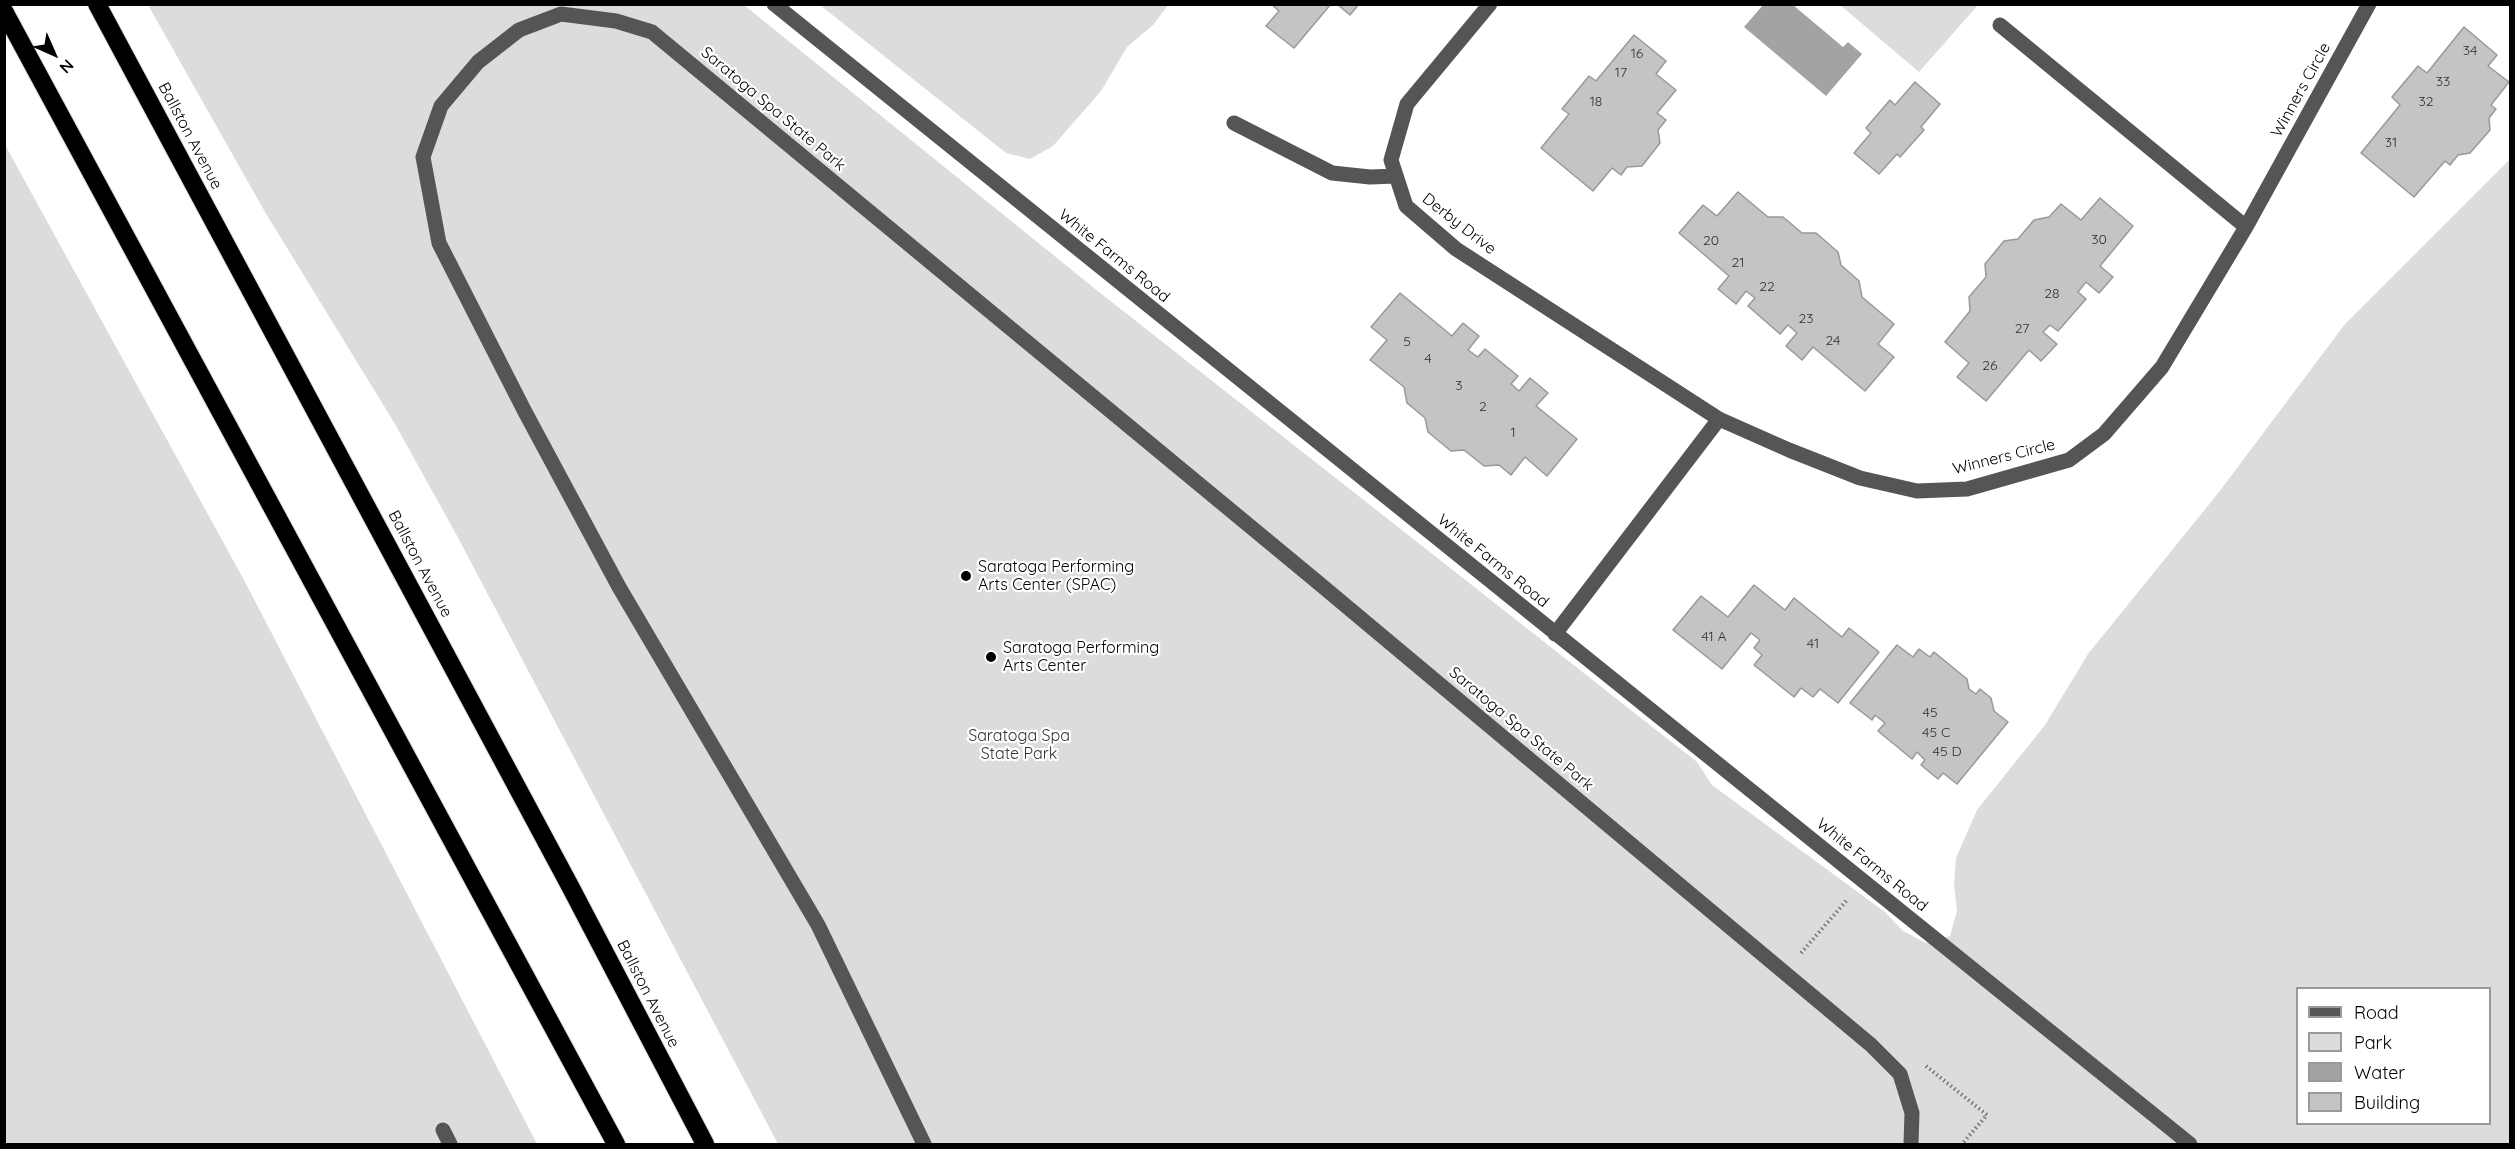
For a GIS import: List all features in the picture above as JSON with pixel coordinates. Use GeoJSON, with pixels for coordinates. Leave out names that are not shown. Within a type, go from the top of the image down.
{"type":"FeatureCollection","features":[{"type":"Feature","properties":{"kind":"highway","name":"Ballston Avenue"},"geometry":{"type":"LineString","coordinates":[[97,4],[565,876],[705,1144]]}},
{"type":"Feature","properties":{"kind":"highway"},"geometry":{"type":"LineString","coordinates":[[4,10],[616,1144]]}},
{"type":"Feature","properties":{"kind":"street","name":"White Farms Road"},"geometry":{"type":"LineString","coordinates":[[774,4],[2190,1144]]}},
{"type":"Feature","properties":{"kind":"street","name":"Derby Drive"},"geometry":{"type":"LineString","coordinates":[[1490,4],[1407,104],[1391,160],[1406,206],[1456,249],[1719,419]]}},
{"type":"Feature","properties":{"kind":"street","name":"Winners Circle"},"geometry":{"type":"LineString","coordinates":[[1719,419],[1860,478],[1917,491],[1967,489],[2069,460],[2104,435],[2162,367],[2246,227],[2369,4]]}},
{"type":"Feature","properties":{"kind":"street","name":"Saratoga Spa State Park"},"geometry":{"type":"LineString","coordinates":[[924,1144],[818,925],[620,587],[524,410],[439,243],[423,158],[441,106],[478,62],[519,30],[561,14],[616,21],[652,33],[1297,565],[1871,1044],[1900,1074],[1912,1113],[1911,1144]]}},
{"type":"Feature","properties":{"kind":"street"},"geometry":{"type":"LineString","coordinates":[[2000,25],[2246,227]]}},
{"type":"Feature","properties":{"kind":"street"},"geometry":{"type":"LineString","coordinates":[[1234,123],[1332,173],[1370,177],[1396,176]]}},
{"type":"Feature","properties":{"kind":"street"},"geometry":{"type":"LineString","coordinates":[[1555,634],[1719,419]]}},
{"type":"Feature","properties":{"kind":"street"},"geometry":{"type":"LineString","coordinates":[[443,1130],[450,1144]]}},
{"type":"Feature","properties":{"kind":"path"},"geometry":{"type":"LineString","coordinates":[[1796,958],[1864,882]]}},
{"type":"Feature","properties":{"kind":"path"},"geometry":{"type":"LineString","coordinates":[[1923,1063],[1986,1115],[1962,1144]]}},
{"type":"Feature","properties":{"kind":"green space","name":"Saratoga Spa State Park"},"geometry":{"type":"Polygon","coordinates":[[[148,5],[744,5],[1099,292],[1697,762],[1712,785],[1885,912],[1903,931],[1926,943],[1950,936],[1957,911],[1954,884],[1956,858],[1977,810],[2045,725],[2088,654],[2219,492],[2345,324],[2510,159],[2510,1144],[778,1144],[456,534],[395,424],[265,212],[148,5]]]}},
{"type":"Feature","properties":{"kind":"green space"},"geometry":{"type":"Polygon","coordinates":[[[820,5],[1168,5],[1154,24],[1127,47],[1101,91],[1053,146],[1030,159],[1006,153],[820,5]]]}},
{"type":"Feature","properties":{"kind":"green space"},"geometry":{"type":"Polygon","coordinates":[[[1840,5],[1978,5],[1919,72],[1840,5]]]}},
{"type":"Feature","properties":{"kind":"green space"},"geometry":{"type":"Polygon","coordinates":[[[4,143],[244,580],[537,1144],[5,1144],[4,143]]]}},
{"type":"Feature","properties":{"kind":"water"},"geometry":{"type":"Polygon","coordinates":[[[1763,5],[1793,5],[1843,47],[1848,42],[1862,54],[1826,96],[1744,27],[1763,5]]]}},
{"type":"Feature","properties":{"kind":"building"},"geometry":{"type":"Polygon","coordinates":[[[1271,4],[1331,4],[1294,48],[1266,26],[1279,11],[1271,4]]]}},
{"type":"Feature","properties":{"kind":"building"},"geometry":{"type":"Polygon","coordinates":[[[1337,4],[1359,4],[1350,15],[1337,4]]]}},
{"type":"Feature","properties":{"kind":"building"},"geometry":{"type":"Polygon","coordinates":[[[2464,27],[2497,55],[2488,66],[2509,82],[2491,105],[2496,109],[2489,118],[2490,130],[2470,153],[2458,155],[2450,165],[2445,161],[2414,197],[2361,153],[2400,105],[2392,97],[2418,66],[2427,73],[2464,27]]]}},
{"type":"Feature","properties":{"kind":"building"},"geometry":{"type":"Polygon","coordinates":[[[1634,35],[1666,61],[1656,74],[1676,90],[1657,113],[1666,120],[1658,130],[1660,143],[1642,166],[1627,167],[1621,175],[1612,168],[1593,191],[1541,148],[1569,114],[1562,109],[1589,76],[1596,81],[1634,35]]]}},
{"type":"Feature","properties":{"kind":"building"},"geometry":{"type":"Polygon","coordinates":[[[1915,82],[1940,104],[1921,127],[1924,130],[1900,157],[1897,154],[1879,174],[1854,153],[1871,133],[1866,128],[1890,100],[1895,105],[1915,82]]]}},
{"type":"Feature","properties":{"kind":"building"},"geometry":{"type":"Polygon","coordinates":[[[1738,192],[1768,217],[1783,217],[1802,233],[1816,233],[1838,252],[1841,265],[1859,281],[1862,297],[1894,324],[1878,344],[1894,357],[1865,391],[1813,347],[1802,360],[1786,346],[1797,333],[1788,325],[1780,334],[1748,306],[1755,298],[1746,291],[1736,304],[1718,289],[1729,276],[1679,233],[1703,205],[1717,216],[1738,192]]]}},
{"type":"Feature","properties":{"kind":"building"},"geometry":{"type":"Polygon","coordinates":[[[2100,198],[2133,226],[2100,266],[2113,277],[2099,293],[2086,282],[2078,292],[2086,299],[2058,331],[2050,325],[2043,332],[2057,344],[2041,361],[2029,350],[1986,401],[1957,377],[1969,363],[1945,342],[1970,311],[1969,297],[1986,277],[1985,264],[2004,241],[2018,239],[2034,220],[2049,217],[2061,204],[2081,220],[2100,198]]]}},
{"type":"Feature","properties":{"kind":"building"},"geometry":{"type":"Polygon","coordinates":[[[1400,293],[1452,336],[1463,323],[1479,336],[1468,350],[1478,357],[1485,349],[1518,376],[1511,384],[1519,391],[1530,378],[1548,393],[1536,406],[1577,439],[1547,476],[1525,457],[1511,475],[1499,465],[1484,466],[1464,450],[1451,451],[1428,432],[1425,418],[1407,403],[1404,387],[1370,360],[1387,340],[1371,327],[1400,293]]]}},
{"type":"Feature","properties":{"kind":"building"},"geometry":{"type":"Polygon","coordinates":[[[1754,585],[1785,610],[1794,598],[1842,637],[1849,628],[1879,652],[1838,703],[1820,689],[1813,697],[1801,688],[1794,697],[1754,665],[1762,655],[1754,648],[1760,640],[1751,633],[1722,669],[1673,630],[1701,596],[1728,617],[1754,585]]]}},
{"type":"Feature","properties":{"kind":"building"},"geometry":{"type":"Polygon","coordinates":[[[1897,645],[1913,657],[1919,649],[1930,657],[1934,652],[1967,679],[1969,689],[1976,694],[1980,689],[1991,698],[1994,711],[2008,722],[1957,784],[1943,773],[1938,779],[1921,765],[1925,760],[1917,752],[1912,759],[1878,731],[1885,723],[1875,715],[1872,720],[1850,703],[1897,645]]]}},
{"type":"Feature","properties":{"kind":"place","name":"Saratoga Performing Arts Center (SPAC)"},"geometry":{"type":"Point","coordinates":[966,576]}},
{"type":"Feature","properties":{"kind":"place","name":"Saratoga Performing Arts Center"},"geometry":{"type":"Point","coordinates":[991,657]}}]}
